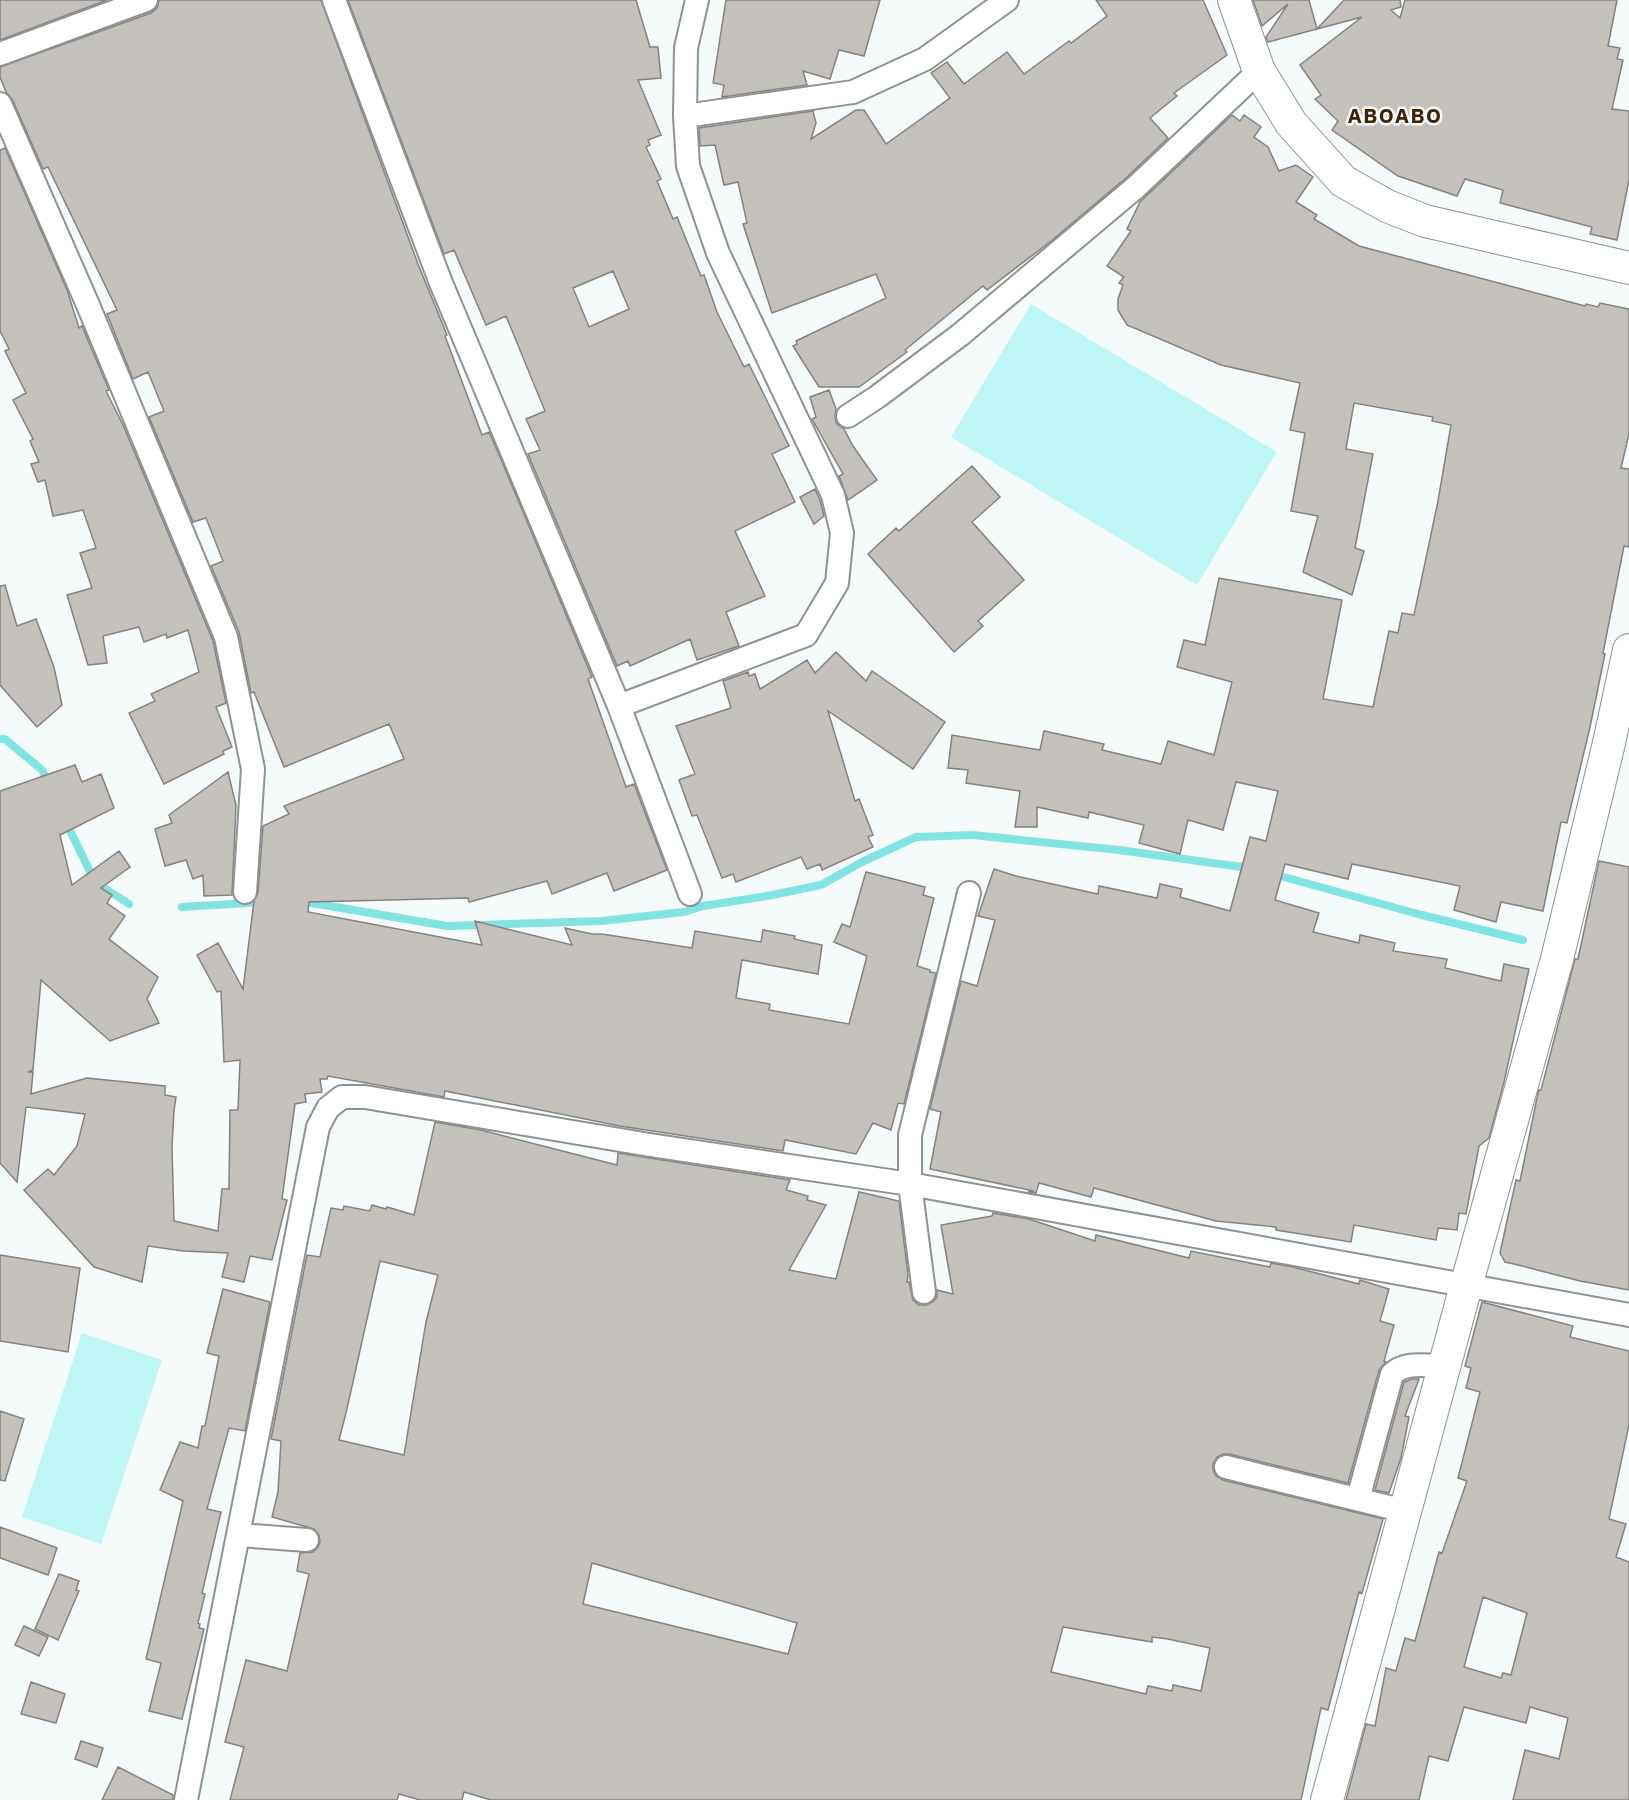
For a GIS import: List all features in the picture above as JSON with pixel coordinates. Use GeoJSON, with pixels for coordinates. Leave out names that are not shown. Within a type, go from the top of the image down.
{"type":"FeatureCollection","features":[{"type":"Feature","properties":{"kind":"street"},"geometry":{"type":"LineString","coordinates":[[0,54],[146,0]]}},
{"type":"Feature","properties":{"kind":"street"},"geometry":{"type":"LineString","coordinates":[[334,0],[441,282],[619,706],[690,894]]}},
{"type":"Feature","properties":{"kind":"street"},"geometry":{"type":"LineString","coordinates":[[619,706],[806,635],[837,583],[842,533],[833,495],[718,254],[688,166],[685,116],[686,48],[697,0]]}},
{"type":"Feature","properties":{"kind":"street"},"geometry":{"type":"LineString","coordinates":[[685,116],[853,92],[926,59],[1007,0]]}},
{"type":"Feature","properties":{"kind":"street"},"geometry":{"type":"LineString","coordinates":[[1234,0],[1259,71],[1291,123],[1343,181],[1387,206],[1425,221],[1629,268]]}},
{"type":"Feature","properties":{"kind":"street"},"geometry":{"type":"LineString","coordinates":[[848,416],[885,391],[978,320],[1136,187],[1259,71]]}},
{"type":"Feature","properties":{"kind":"street"},"geometry":{"type":"LineString","coordinates":[[0,104],[88,305],[226,637],[254,769],[245,892]]}},
{"type":"Feature","properties":{"kind":"street"},"geometry":{"type":"LineString","coordinates":[[1327,1800],[1557,959],[1629,650]]}},
{"type":"Feature","properties":{"kind":"street"},"geometry":{"type":"LineString","coordinates":[[924,1292],[909,1184],[910,1135],[969,894]]}},
{"type":"Feature","properties":{"kind":"street"},"geometry":{"type":"LineString","coordinates":[[186,1800],[318,1127],[328,1108],[342,1097],[365,1097],[650,1145],[909,1184],[1629,1315]]}},
{"type":"Feature","properties":{"kind":"street"},"geometry":{"type":"LineString","coordinates":[[1358,1499],[1392,1374],[1398,1368],[1407,1365],[1444,1366]]}},
{"type":"Feature","properties":{"kind":"street"},"geometry":{"type":"LineString","coordinates":[[1226,1467],[1405,1511]]}},
{"type":"Feature","properties":{"kind":"street"},"geometry":{"type":"LineString","coordinates":[[238,1535],[307,1540]]}},
{"type":"Feature","properties":{"kind":"shaded area"},"geometry":{"type":"Polygon","coordinates":[[[1031,304],[1277,452],[1197,585],[951,437],[1031,304]]]}},
{"type":"Feature","properties":{"kind":"shaded area"},"geometry":{"type":"Polygon","coordinates":[[[82,1333],[162,1360],[101,1544],[22,1517],[82,1333]]]}},
{"type":"Feature","properties":{"kind":"building"},"geometry":{"type":"Polygon","coordinates":[[[0,0],[107,0],[0,40],[0,0]]]}},
{"type":"Feature","properties":{"kind":"building"},"geometry":{"type":"Polygon","coordinates":[[[159,0],[321,0],[418,264],[447,335],[445,336],[482,435],[489,432],[503,464],[592,677],[588,679],[626,787],[634,784],[667,870],[614,891],[607,873],[552,894],[547,881],[469,902],[468,898],[309,902],[308,912],[482,945],[475,921],[572,945],[565,928],[692,948],[695,931],[761,942],[763,930],[795,936],[794,939],[822,945],[818,974],[742,960],[736,998],[770,1004],[769,1010],[849,1024],[867,956],[834,942],[842,924],[850,927],[866,872],[925,887],[923,895],[934,898],[917,966],[936,973],[904,1104],[898,1103],[891,1130],[873,1123],[856,1154],[785,1140],[783,1151],[620,1126],[445,1091],[444,1097],[328,1076],[327,1079],[320,1079],[322,1092],[305,1094],[306,1102],[295,1104],[282,1199],[287,1200],[272,1260],[250,1256],[244,1282],[222,1277],[228,1253],[183,1251],[148,1246],[142,1282],[94,1267],[24,1190],[48,1169],[54,1175],[77,1146],[85,1114],[26,1107],[17,1182],[0,1163],[0,791],[75,765],[82,782],[101,774],[114,808],[60,835],[72,885],[119,851],[130,867],[101,888],[112,895],[107,903],[125,916],[109,939],[158,977],[147,999],[159,1023],[110,1041],[41,980],[33,1070],[28,1072],[33,1072],[31,1094],[87,1078],[165,1086],[165,1095],[176,1097],[172,1147],[174,1221],[218,1231],[222,1189],[229,1189],[230,1110],[238,1110],[240,1060],[224,1062],[221,991],[217,992],[197,955],[218,943],[243,989],[254,901],[258,893],[263,826],[289,814],[284,806],[404,759],[389,724],[284,767],[254,692],[251,693],[239,632],[211,566],[223,561],[206,518],[193,522],[149,417],[164,411],[148,372],[133,379],[107,314],[117,310],[48,167],[43,169],[0,77],[0,67],[151,13],[157,8],[159,0]]]}},
{"type":"Feature","properties":{"kind":"building"},"geometry":{"type":"Polygon","coordinates":[[[348,0],[636,0],[650,47],[658,47],[661,78],[638,80],[661,135],[648,140],[650,145],[646,147],[661,179],[657,181],[673,219],[677,217],[701,276],[704,275],[717,312],[744,367],[749,364],[789,446],[772,454],[795,502],[735,531],[765,596],[726,612],[739,646],[697,660],[690,639],[630,666],[628,661],[617,666],[528,454],[540,450],[526,419],[545,411],[506,316],[486,325],[454,250],[444,254],[348,0]],[[613,271],[573,288],[589,327],[629,309],[613,271]]]}},
{"type":"Feature","properties":{"kind":"building"},"geometry":{"type":"Polygon","coordinates":[[[726,0],[880,0],[864,56],[839,50],[830,79],[803,71],[807,85],[722,97],[724,85],[713,83],[726,0]]]}},
{"type":"Feature","properties":{"kind":"building"},"geometry":{"type":"Polygon","coordinates":[[[1096,0],[1203,0],[1227,55],[1174,93],[1177,96],[1150,118],[1168,138],[1127,177],[1051,241],[987,290],[983,286],[905,350],[907,352],[859,387],[819,387],[793,346],[797,344],[796,341],[886,298],[876,274],[772,313],[743,224],[747,223],[738,182],[724,185],[715,145],[700,146],[699,128],[813,111],[816,123],[811,139],[856,110],[864,110],[886,144],[950,98],[931,73],[947,62],[964,84],[1007,52],[1024,74],[1107,16],[1096,0]]]}},
{"type":"Feature","properties":{"kind":"building"},"geometry":{"type":"Polygon","coordinates":[[[1253,0],[1309,0],[1317,29],[1268,42],[1266,37],[1288,4],[1262,26],[1253,0]]]}},
{"type":"Feature","properties":{"kind":"building"},"geometry":{"type":"Polygon","coordinates":[[[1344,0],[1400,0],[1401,7],[1391,10],[1400,18],[1405,0],[1617,0],[1608,46],[1620,48],[1617,59],[1623,60],[1612,109],[1629,111],[1629,180],[1617,240],[1590,234],[1592,227],[1500,203],[1503,190],[1465,179],[1457,196],[1398,176],[1332,130],[1338,121],[1315,99],[1321,95],[1300,65],[1362,17],[1317,29],[1344,0]]]}},
{"type":"Feature","properties":{"kind":"building"},"geometry":{"type":"Polygon","coordinates":[[[1232,115],[1240,121],[1244,115],[1261,127],[1254,137],[1268,147],[1279,171],[1296,165],[1313,177],[1296,202],[1317,215],[1314,219],[1359,246],[1585,306],[1586,304],[1598,307],[1600,303],[1629,309],[1629,434],[1621,468],[1629,469],[1629,547],[1624,546],[1590,727],[1567,823],[1561,822],[1543,911],[1501,902],[1496,922],[1454,910],[1460,886],[1352,864],[1348,879],[1285,864],[1275,900],[1319,913],[1313,932],[1359,943],[1360,935],[1395,943],[1393,951],[1447,959],[1445,968],[1501,981],[1504,964],[1529,969],[1489,1138],[1479,1146],[1466,1214],[1459,1213],[1457,1230],[1438,1228],[1436,1240],[1354,1225],[1351,1242],[1276,1230],[1276,1227],[1216,1221],[1094,1188],[1091,1197],[1039,1183],[1036,1193],[930,1169],[941,1112],[930,1109],[961,981],[977,986],[995,920],[978,916],[994,869],[1098,894],[1099,886],[1157,898],[1160,884],[1182,889],[1180,897],[1230,911],[1250,837],[1266,841],[1278,791],[1236,782],[1223,830],[1188,820],[1180,854],[1139,843],[1144,825],[1089,812],[1088,818],[1037,807],[1037,827],[1015,827],[1020,791],[966,783],[968,770],[948,768],[952,735],[1040,750],[1044,731],[1104,744],[1102,750],[1161,764],[1168,741],[1214,755],[1232,682],[1177,667],[1184,640],[1205,645],[1219,578],[1342,600],[1323,699],[1373,707],[1389,631],[1398,633],[1402,613],[1414,615],[1451,425],[1432,421],[1433,417],[1354,403],[1346,449],[1373,454],[1355,548],[1364,551],[1352,595],[1303,572],[1318,516],[1291,511],[1305,433],[1290,430],[1300,383],[1221,365],[1127,325],[1118,310],[1118,299],[1123,285],[1119,283],[1124,277],[1107,266],[1131,231],[1127,229],[1140,202],[1232,115]]]}},
{"type":"Feature","properties":{"kind":"building"},"geometry":{"type":"Polygon","coordinates":[[[5,148],[67,290],[79,328],[82,326],[109,390],[106,391],[124,427],[213,641],[226,703],[216,707],[232,747],[223,751],[224,754],[164,784],[129,713],[155,701],[151,694],[199,672],[188,630],[167,638],[166,634],[144,642],[139,627],[103,636],[107,663],[88,665],[67,595],[92,588],[80,553],[96,548],[83,510],[53,516],[45,480],[38,482],[31,464],[39,462],[30,441],[33,439],[13,400],[26,393],[5,351],[9,349],[0,331],[0,150],[5,148]]]}},
{"type":"Feature","properties":{"kind":"building"},"geometry":{"type":"Polygon","coordinates":[[[829,390],[836,409],[836,423],[844,429],[877,480],[848,500],[839,476],[843,474],[812,419],[816,417],[810,397],[829,390]]]}},
{"type":"Feature","properties":{"kind":"building"},"geometry":{"type":"Polygon","coordinates":[[[972,466],[1000,497],[972,522],[1024,580],[978,621],[983,626],[954,652],[868,554],[896,528],[899,531],[972,466]]]}},
{"type":"Feature","properties":{"kind":"building"},"geometry":{"type":"Polygon","coordinates":[[[815,489],[824,516],[814,524],[800,497],[815,489]]]}},
{"type":"Feature","properties":{"kind":"building"},"geometry":{"type":"Polygon","coordinates":[[[5,585],[17,626],[36,619],[54,667],[62,705],[37,727],[0,685],[0,586],[5,585]]]}},
{"type":"Feature","properties":{"kind":"building"},"geometry":{"type":"Polygon","coordinates":[[[836,652],[866,681],[872,671],[945,722],[913,769],[828,711],[855,801],[859,799],[873,835],[868,837],[873,847],[822,870],[820,864],[807,869],[801,857],[736,882],[733,874],[722,878],[697,815],[692,816],[679,780],[695,774],[676,726],[731,708],[723,681],[748,672],[749,676],[755,674],[760,689],[807,660],[815,673],[836,652]]]}},
{"type":"Feature","properties":{"kind":"building"},"geometry":{"type":"Polygon","coordinates":[[[228,772],[236,805],[232,895],[204,896],[203,875],[193,879],[186,860],[165,866],[155,829],[172,823],[169,815],[228,772]]]}},
{"type":"Feature","properties":{"kind":"building"},"geometry":{"type":"Polygon","coordinates":[[[1599,861],[1629,867],[1629,1290],[1580,1281],[1505,1262],[1500,1253],[1516,1180],[1520,1181],[1538,1093],[1541,1090],[1575,959],[1578,959],[1599,861]]]}},
{"type":"Feature","properties":{"kind":"building"},"geometry":{"type":"Polygon","coordinates":[[[435,1122],[481,1130],[617,1165],[618,1153],[790,1180],[786,1190],[808,1196],[807,1200],[826,1205],[789,1270],[836,1279],[859,1192],[899,1201],[907,1282],[909,1282],[913,1300],[919,1305],[933,1302],[937,1297],[937,1290],[953,1294],[941,1225],[992,1216],[993,1213],[1029,1219],[1095,1241],[1096,1235],[1189,1258],[1191,1251],[1270,1267],[1271,1263],[1359,1284],[1360,1280],[1389,1289],[1380,1321],[1394,1325],[1384,1361],[1386,1362],[1379,1370],[1348,1483],[1229,1454],[1217,1457],[1213,1464],[1216,1476],[1223,1480],[1383,1519],[1362,1593],[1359,1592],[1328,1710],[1321,1708],[1301,1800],[491,1800],[464,1792],[462,1800],[420,1800],[399,1794],[397,1800],[230,1800],[244,1747],[225,1742],[246,1660],[287,1671],[309,1574],[297,1571],[300,1553],[313,1552],[320,1542],[319,1535],[314,1529],[272,1517],[278,1492],[281,1441],[271,1439],[307,1255],[320,1257],[331,1208],[343,1210],[344,1206],[370,1211],[372,1205],[414,1215],[435,1122]],[[380,1261],[339,1440],[404,1455],[426,1322],[438,1275],[380,1261]],[[592,1563],[583,1604],[788,1654],[797,1623],[592,1563]],[[1063,1627],[1051,1672],[1146,1694],[1148,1686],[1172,1691],[1173,1685],[1201,1691],[1210,1648],[1168,1639],[1152,1637],[1152,1642],[1063,1627]]]}},
{"type":"Feature","properties":{"kind":"building"},"geometry":{"type":"Polygon","coordinates":[[[0,1255],[80,1268],[68,1352],[0,1341],[0,1255]]]}},
{"type":"Feature","properties":{"kind":"building"},"geometry":{"type":"Polygon","coordinates":[[[223,1289],[270,1302],[245,1431],[229,1428],[207,1509],[221,1512],[202,1593],[205,1594],[198,1623],[199,1628],[204,1629],[182,1719],[149,1711],[161,1663],[146,1659],[183,1501],[160,1490],[180,1442],[198,1448],[202,1426],[205,1426],[219,1356],[207,1353],[223,1289]]]}},
{"type":"Feature","properties":{"kind":"building"},"geometry":{"type":"Polygon","coordinates":[[[1482,1302],[1573,1326],[1570,1337],[1629,1351],[1629,1425],[1609,1519],[1626,1524],[1616,1557],[1629,1562],[1629,1800],[1513,1800],[1525,1750],[1559,1759],[1568,1718],[1530,1707],[1526,1723],[1464,1707],[1448,1761],[1429,1756],[1419,1800],[1346,1800],[1366,1724],[1375,1726],[1386,1668],[1396,1671],[1405,1638],[1415,1641],[1439,1552],[1442,1553],[1467,1481],[1458,1478],[1480,1392],[1466,1388],[1471,1368],[1465,1366],[1482,1302]],[[1483,1597],[1464,1667],[1501,1678],[1503,1673],[1511,1675],[1527,1613],[1483,1597]]]}},
{"type":"Feature","properties":{"kind":"building"},"geometry":{"type":"Polygon","coordinates":[[[1419,1379],[1405,1416],[1409,1417],[1401,1458],[1389,1493],[1375,1490],[1404,1382],[1419,1379]]]}},
{"type":"Feature","properties":{"kind":"building"},"geometry":{"type":"Polygon","coordinates":[[[0,1411],[24,1419],[5,1481],[0,1480],[0,1411]]]}},
{"type":"Feature","properties":{"kind":"building"},"geometry":{"type":"Polygon","coordinates":[[[0,1527],[57,1548],[48,1575],[0,1558],[0,1527]]]}},
{"type":"Feature","properties":{"kind":"building"},"geometry":{"type":"Polygon","coordinates":[[[59,1574],[79,1581],[76,1590],[79,1591],[58,1640],[35,1629],[59,1574]]]}},
{"type":"Feature","properties":{"kind":"building"},"geometry":{"type":"Polygon","coordinates":[[[24,1626],[48,1637],[39,1656],[15,1645],[24,1626]]]}},
{"type":"Feature","properties":{"kind":"building"},"geometry":{"type":"Polygon","coordinates":[[[31,1682],[65,1694],[56,1723],[21,1714],[31,1682]]]}},
{"type":"Feature","properties":{"kind":"building"},"geometry":{"type":"Polygon","coordinates":[[[81,1741],[103,1748],[97,1767],[75,1759],[81,1741]]]}},
{"type":"Feature","properties":{"kind":"building"},"geometry":{"type":"Polygon","coordinates":[[[118,1767],[173,1795],[173,1800],[102,1800],[118,1767]]]}},
{"type":"Feature","properties":{"kind":"waterway"},"geometry":{"type":"LineString","coordinates":[[0,739],[5,739],[42,770],[49,784]]}},
{"type":"Feature","properties":{"kind":"waterway"},"geometry":{"type":"LineString","coordinates":[[66,822],[95,882],[129,904]]}},
{"type":"Feature","properties":{"kind":"waterway"},"geometry":{"type":"LineString","coordinates":[[300,901],[447,926],[601,921],[684,912],[703,906],[821,885],[862,862],[916,837],[973,835],[1119,850],[1249,868]]}},
{"type":"Feature","properties":{"kind":"waterway"},"geometry":{"type":"LineString","coordinates":[[1273,874],[1523,940]]}},
{"type":"Feature","properties":{"kind":"waterway"},"geometry":{"type":"LineString","coordinates":[[182,907],[264,902]]}},
{"type":"Feature","properties":{"kind":"district","name":"ABOABO"},"geometry":{"type":"Point","coordinates":[1395,115]}}]}
